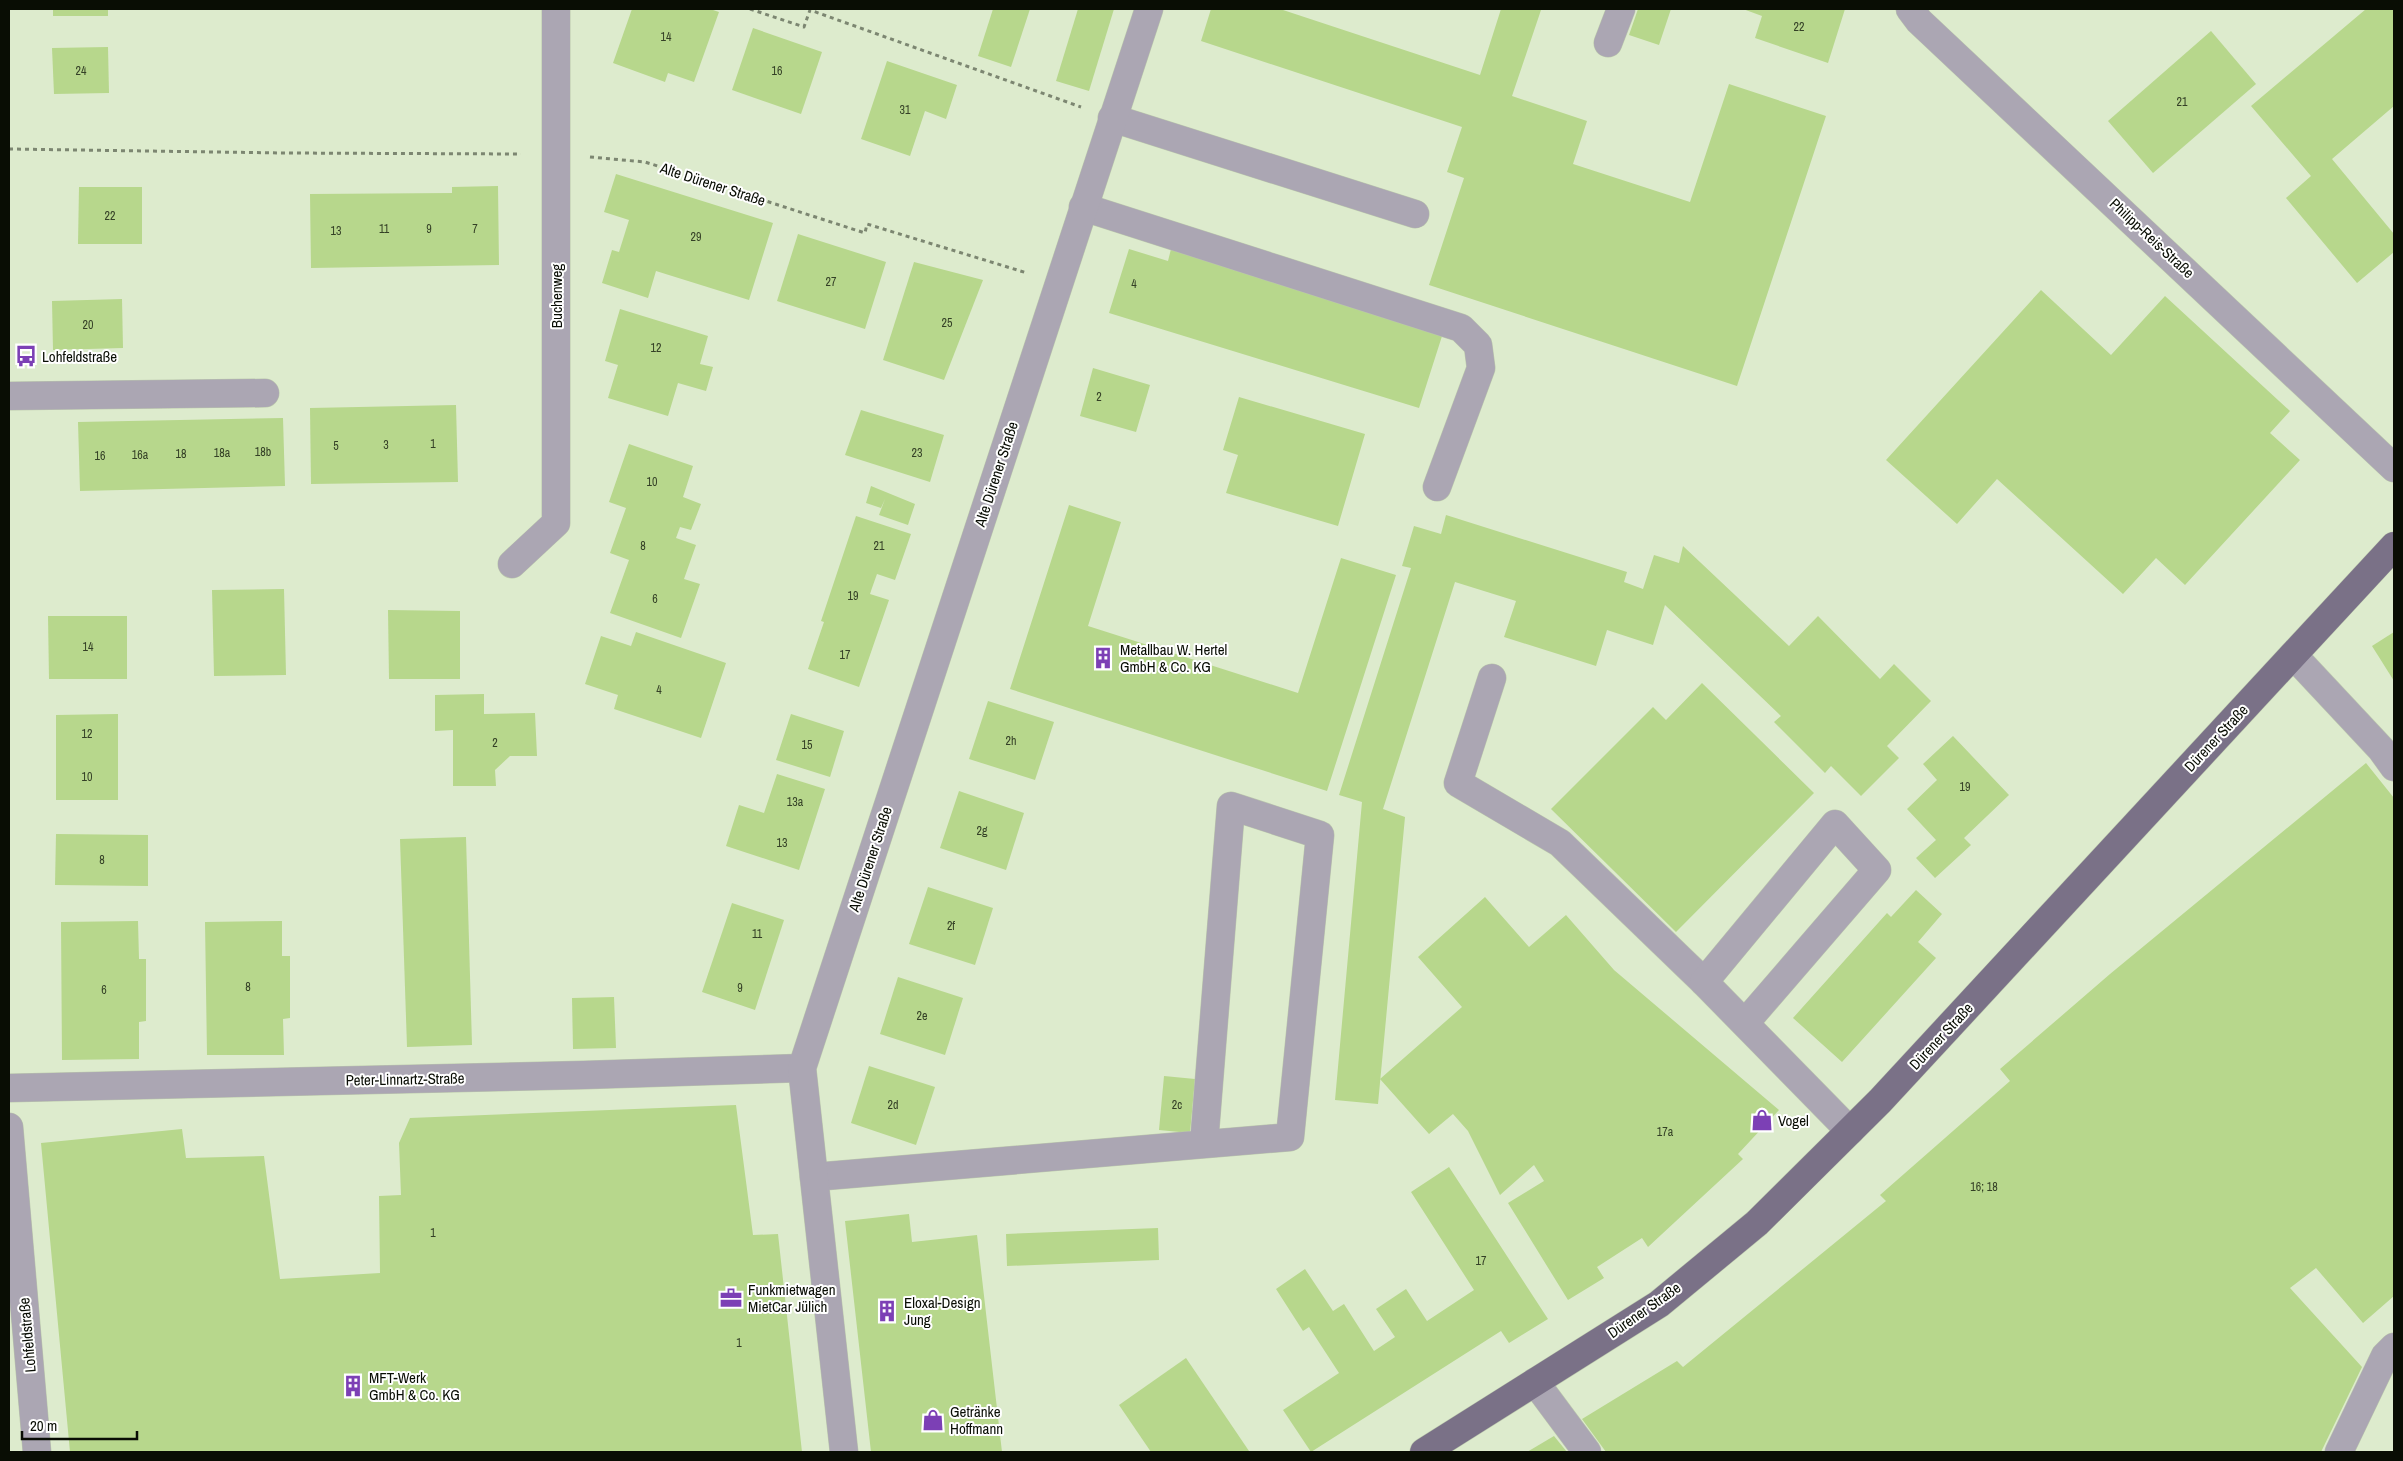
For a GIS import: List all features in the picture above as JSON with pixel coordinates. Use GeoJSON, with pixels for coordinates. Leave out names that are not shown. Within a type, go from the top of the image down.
{"type":"FeatureCollection","features":[{"type":"Feature","properties":{"kind":"main road","name":"Dürener Straße"},"geometry":{"type":"LineString","coordinates":[[1424,1452],[1659,1304],[1757,1223],[1880,1102],[2394,546]]}},
{"type":"Feature","properties":{"kind":"street","name":"Buchenweg"},"geometry":{"type":"LineString","coordinates":[[512,564],[556,523],[556,9]]}},
{"type":"Feature","properties":{"kind":"street","name":"Alte Dürener Straße"},"geometry":{"type":"LineString","coordinates":[[844,1452],[802,1068],[1149,9]]}},
{"type":"Feature","properties":{"kind":"street"},"geometry":{"type":"LineString","coordinates":[[1608,43],[1621,9]]}},
{"type":"Feature","properties":{"kind":"street","name":"Philipp-Reis-Straße"},"geometry":{"type":"LineString","coordinates":[[1910,9],[1919,21],[2394,468]]}},
{"type":"Feature","properties":{"kind":"street"},"geometry":{"type":"LineString","coordinates":[[1112,118],[1415,214]]}},
{"type":"Feature","properties":{"kind":"street"},"geometry":{"type":"LineString","coordinates":[[1083,207],[1461,328],[1478,345],[1481,368],[1437,487]]}},
{"type":"Feature","properties":{"kind":"street"},"geometry":{"type":"LineString","coordinates":[[9,396],[264,393]]}},
{"type":"Feature","properties":{"kind":"street"},"geometry":{"type":"LineString","coordinates":[[2293,655],[2381,749],[2394,767]]}},
{"type":"Feature","properties":{"kind":"street"},"geometry":{"type":"LineString","coordinates":[[1492,678],[1458,783],[1560,843],[1704,982],[1850,1131]]}},
{"type":"Feature","properties":{"kind":"street"},"geometry":{"type":"LineString","coordinates":[[814,1178],[1290,1137],[1320,834],[1231,806],[1204,1144]]}},
{"type":"Feature","properties":{"kind":"street"},"geometry":{"type":"LineString","coordinates":[[1704,982],[1835,824],[1877,870],[1745,1023]]}},
{"type":"Feature","properties":{"kind":"street","name":"Peter-Linnartz-Straße"},"geometry":{"type":"LineString","coordinates":[[9,1088],[584,1075],[802,1068]]}},
{"type":"Feature","properties":{"kind":"street","name":"Lohfeldstraße"},"geometry":{"type":"LineString","coordinates":[[9,1127],[37,1452]]}},
{"type":"Feature","properties":{"kind":"street"},"geometry":{"type":"LineString","coordinates":[[2338,1452],[2385,1356],[2394,1347]]}},
{"type":"Feature","properties":{"kind":"street"},"geometry":{"type":"LineString","coordinates":[[1535,1382],[1587,1452]]}},
{"type":"Feature","properties":{"kind":"path"},"geometry":{"type":"LineString","coordinates":[[750,9],[804,27],[810,10],[1112,118]]}},
{"type":"Feature","properties":{"kind":"path"},"geometry":{"type":"LineString","coordinates":[[9,149],[557,154]]}},
{"type":"Feature","properties":{"kind":"path","name":"Alte Dürener Straße"},"geometry":{"type":"LineString","coordinates":[[557,154],[646,162],[864,234],[867,224],[1059,283]]}},
{"type":"Feature","properties":{"kind":"building"},"geometry":{"type":"Polygon","coordinates":[[[53,9],[108,9],[108,16],[53,16],[53,9]]]}},
{"type":"Feature","properties":{"kind":"building"},"geometry":{"type":"Polygon","coordinates":[[[632,9],[710,9],[719,12],[694,82],[668,73],[665,82],[613,63],[632,9]]]}},
{"type":"Feature","properties":{"kind":"building"},"geometry":{"type":"Polygon","coordinates":[[[993,9],[1030,9],[1011,67],[978,56],[993,9]]]}},
{"type":"Feature","properties":{"kind":"building"},"geometry":{"type":"Polygon","coordinates":[[[1078,9],[1114,9],[1089,91],[1056,81],[1078,9]]]}},
{"type":"Feature","properties":{"kind":"building"},"geometry":{"type":"Polygon","coordinates":[[[1211,9],[1280,9],[1480,75],[1501,9],[1541,10],[1512,96],[1587,121],[1573,164],[1690,202],[1729,84],[1826,116],[1737,386],[1429,285],[1464,178],[1447,172],[1462,127],[1201,41],[1211,9]]]}},
{"type":"Feature","properties":{"kind":"building"},"geometry":{"type":"Polygon","coordinates":[[[1638,9],[1671,9],[1659,45],[1629,35],[1638,9]]]}},
{"type":"Feature","properties":{"kind":"building"},"geometry":{"type":"Polygon","coordinates":[[[1743,9],[1845,9],[1828,63],[1755,38],[1762,16],[1743,9]]]}},
{"type":"Feature","properties":{"kind":"building"},"geometry":{"type":"Polygon","coordinates":[[[2366,9],[2394,9],[2394,106],[2332,159],[2394,234],[2394,252],[2357,283],[2286,198],[2311,176],[2251,106],[2366,9]]]}},
{"type":"Feature","properties":{"kind":"building"},"geometry":{"type":"Polygon","coordinates":[[[753,28],[822,52],[801,114],[732,90],[753,28]]]}},
{"type":"Feature","properties":{"kind":"building"},"geometry":{"type":"Polygon","coordinates":[[[2211,31],[2256,84],[2153,173],[2108,121],[2211,31]]]}},
{"type":"Feature","properties":{"kind":"building"},"geometry":{"type":"Polygon","coordinates":[[[108,47],[109,93],[54,94],[52,48],[108,47]]]}},
{"type":"Feature","properties":{"kind":"building"},"geometry":{"type":"Polygon","coordinates":[[[887,61],[957,85],[946,119],[925,111],[910,156],[861,139],[887,61]]]}},
{"type":"Feature","properties":{"kind":"building"},"geometry":{"type":"Polygon","coordinates":[[[616,174],[773,223],[749,300],[656,271],[648,298],[602,283],[612,250],[619,252],[629,220],[604,212],[616,174]]]}},
{"type":"Feature","properties":{"kind":"building"},"geometry":{"type":"Polygon","coordinates":[[[498,186],[499,265],[311,268],[310,194],[452,193],[452,187],[498,186]]]}},
{"type":"Feature","properties":{"kind":"building"},"geometry":{"type":"Polygon","coordinates":[[[79,187],[142,187],[142,244],[78,244],[79,187]]]}},
{"type":"Feature","properties":{"kind":"building"},"geometry":{"type":"Polygon","coordinates":[[[798,234],[886,262],[865,329],[777,301],[798,234]]]}},
{"type":"Feature","properties":{"kind":"building"},"geometry":{"type":"Polygon","coordinates":[[[1129,249],[1168,261],[1171,249],[1443,333],[1419,408],[1109,313],[1129,249]]]}},
{"type":"Feature","properties":{"kind":"building"},"geometry":{"type":"Polygon","coordinates":[[[914,262],[983,280],[944,380],[883,360],[914,262]]]}},
{"type":"Feature","properties":{"kind":"building"},"geometry":{"type":"Polygon","coordinates":[[[2041,290],[2111,355],[2165,296],[2290,411],[2270,433],[2300,460],[2185,585],[2156,558],[2123,594],[1997,479],[1957,524],[1886,460],[2041,290]]]}},
{"type":"Feature","properties":{"kind":"building"},"geometry":{"type":"Polygon","coordinates":[[[122,299],[123,348],[53,350],[52,301],[122,299]]]}},
{"type":"Feature","properties":{"kind":"building"},"geometry":{"type":"Polygon","coordinates":[[[620,309],[708,336],[700,364],[713,367],[706,391],[678,383],[668,416],[608,398],[618,365],[605,361],[620,309]]]}},
{"type":"Feature","properties":{"kind":"building"},"geometry":{"type":"Polygon","coordinates":[[[1093,368],[1150,385],[1136,432],[1080,416],[1093,368]]]}},
{"type":"Feature","properties":{"kind":"building"},"geometry":{"type":"Polygon","coordinates":[[[1239,397],[1365,434],[1338,526],[1226,493],[1238,455],[1223,450],[1239,397]]]}},
{"type":"Feature","properties":{"kind":"building"},"geometry":{"type":"Polygon","coordinates":[[[456,405],[458,482],[311,484],[310,408],[456,405]]]}},
{"type":"Feature","properties":{"kind":"building"},"geometry":{"type":"Polygon","coordinates":[[[861,410],[944,435],[930,482],[845,455],[861,410]]]}},
{"type":"Feature","properties":{"kind":"building"},"geometry":{"type":"Polygon","coordinates":[[[283,418],[285,486],[80,491],[78,422],[283,418]]]}},
{"type":"Feature","properties":{"kind":"building"},"geometry":{"type":"Polygon","coordinates":[[[629,444],[693,466],[683,497],[701,504],[691,530],[680,527],[676,538],[696,545],[684,579],[700,584],[681,638],[610,613],[629,560],[610,553],[626,508],[609,502],[629,444]]]}},
{"type":"Feature","properties":{"kind":"building"},"geometry":{"type":"Polygon","coordinates":[[[871,486],[915,504],[908,525],[879,515],[885,499],[881,508],[866,503],[871,486]]]}},
{"type":"Feature","properties":{"kind":"building","name":"Metallbau W. Hertel GmbH & Co. KG"},"geometry":{"type":"Polygon","coordinates":[[[1069,505],[1121,522],[1088,626],[1298,693],[1341,558],[1396,575],[1327,791],[1010,689],[1069,505]]]}},
{"type":"Feature","properties":{"kind":"building"},"geometry":{"type":"Polygon","coordinates":[[[1446,515],[1627,572],[1624,582],[1643,589],[1654,555],[1679,563],[1683,546],[1789,646],[1818,616],[1880,679],[1894,664],[1931,701],[1887,746],[1899,758],[1861,796],[1831,766],[1825,773],[1774,722],[1781,716],[1665,605],[1653,645],[1607,630],[1596,666],[1504,637],[1516,601],[1455,582],[1383,809],[1405,817],[1378,1104],[1335,1100],[1362,802],[1339,795],[1411,568],[1402,566],[1414,526],[1441,534],[1446,515]]]}},
{"type":"Feature","properties":{"kind":"building"},"geometry":{"type":"Polygon","coordinates":[[[856,516],[911,534],[895,580],[877,574],[872,588],[870,594],[889,600],[859,687],[808,669],[824,622],[821,621],[856,516]]]}},
{"type":"Feature","properties":{"kind":"building"},"geometry":{"type":"Polygon","coordinates":[[[284,589],[286,675],[214,676],[212,590],[284,589]]]}},
{"type":"Feature","properties":{"kind":"building"},"geometry":{"type":"Polygon","coordinates":[[[388,610],[460,611],[460,679],[389,679],[388,610]]]}},
{"type":"Feature","properties":{"kind":"building"},"geometry":{"type":"Polygon","coordinates":[[[48,616],[127,616],[127,679],[49,679],[48,616]]]}},
{"type":"Feature","properties":{"kind":"building"},"geometry":{"type":"Polygon","coordinates":[[[636,632],[726,663],[701,738],[614,709],[618,695],[585,684],[601,636],[631,646],[636,632]]]}},
{"type":"Feature","properties":{"kind":"building"},"geometry":{"type":"Polygon","coordinates":[[[2394,632],[2394,681],[2372,646],[2394,632]]]}},
{"type":"Feature","properties":{"kind":"building"},"geometry":{"type":"Polygon","coordinates":[[[1702,683],[1814,793],[1676,932],[1551,809],[1653,707],[1666,720],[1702,683]]]}},
{"type":"Feature","properties":{"kind":"building"},"geometry":{"type":"Polygon","coordinates":[[[484,694],[484,714],[535,713],[537,756],[510,756],[495,770],[496,786],[453,786],[453,730],[435,731],[435,695],[484,694]]]}},
{"type":"Feature","properties":{"kind":"building"},"geometry":{"type":"Polygon","coordinates":[[[988,701],[1054,722],[1035,780],[969,759],[988,701]]]}},
{"type":"Feature","properties":{"kind":"building"},"geometry":{"type":"Polygon","coordinates":[[[118,714],[118,800],[56,800],[56,715],[118,714]]]}},
{"type":"Feature","properties":{"kind":"building"},"geometry":{"type":"Polygon","coordinates":[[[791,714],[844,731],[830,777],[776,760],[791,714]]]}},
{"type":"Feature","properties":{"kind":"building"},"geometry":{"type":"Polygon","coordinates":[[[1953,736],[2009,795],[1964,838],[1971,845],[1935,878],[1916,858],[1936,840],[1907,809],[1937,780],[1923,764],[1953,736]]]}},
{"type":"Feature","properties":{"kind":"building"},"geometry":{"type":"Polygon","coordinates":[[[2366,763],[2394,798],[2394,1296],[2363,1323],[2316,1268],[2290,1288],[2362,1367],[2321,1452],[1606,1452],[1582,1419],[1677,1361],[1683,1367],[1886,1201],[1880,1195],[2010,1081],[2000,1069],[2110,974],[2366,763]]]}},
{"type":"Feature","properties":{"kind":"building"},"geometry":{"type":"Polygon","coordinates":[[[777,774],[825,789],[799,870],[726,846],[739,805],[764,813],[777,774]]]}},
{"type":"Feature","properties":{"kind":"building"},"geometry":{"type":"Polygon","coordinates":[[[959,791],[1024,813],[1006,870],[940,848],[959,791]]]}},
{"type":"Feature","properties":{"kind":"building"},"geometry":{"type":"Polygon","coordinates":[[[56,834],[148,835],[148,886],[55,885],[56,834]]]}},
{"type":"Feature","properties":{"kind":"building"},"geometry":{"type":"Polygon","coordinates":[[[466,837],[472,1045],[407,1047],[400,839],[466,837]]]}},
{"type":"Feature","properties":{"kind":"building"},"geometry":{"type":"Polygon","coordinates":[[[928,887],[993,908],[975,965],[909,944],[928,887]]]}},
{"type":"Feature","properties":{"kind":"building"},"geometry":{"type":"Polygon","coordinates":[[[1916,890],[1942,914],[1918,942],[1936,958],[1842,1062],[1793,1018],[1887,913],[1891,917],[1916,890]]]}},
{"type":"Feature","properties":{"kind":"building"},"geometry":{"type":"Polygon","coordinates":[[[1485,897],[1529,947],[1566,915],[1614,970],[1779,1110],[1738,1154],[1743,1159],[1648,1247],[1642,1238],[1597,1267],[1604,1278],[1568,1300],[1508,1203],[1544,1181],[1534,1165],[1500,1195],[1468,1131],[1453,1114],[1429,1134],[1380,1079],[1462,1007],[1418,957],[1485,897]]]}},
{"type":"Feature","properties":{"kind":"building"},"geometry":{"type":"Polygon","coordinates":[[[732,903],[784,920],[755,1010],[702,992],[732,903]]]}},
{"type":"Feature","properties":{"kind":"building"},"geometry":{"type":"Polygon","coordinates":[[[138,921],[139,959],[146,959],[146,1021],[139,1022],[139,1059],[62,1060],[61,922],[138,921]]]}},
{"type":"Feature","properties":{"kind":"building"},"geometry":{"type":"Polygon","coordinates":[[[282,921],[282,956],[290,956],[290,1018],[283,1019],[284,1055],[207,1055],[205,922],[282,921]]]}},
{"type":"Feature","properties":{"kind":"building"},"geometry":{"type":"Polygon","coordinates":[[[898,977],[963,998],[945,1055],[880,1034],[898,977]]]}},
{"type":"Feature","properties":{"kind":"building"},"geometry":{"type":"Polygon","coordinates":[[[614,997],[616,1048],[573,1049],[572,998],[614,997]]]}},
{"type":"Feature","properties":{"kind":"building"},"geometry":{"type":"Polygon","coordinates":[[[869,1066],[935,1087],[916,1145],[851,1123],[869,1066]]]}},
{"type":"Feature","properties":{"kind":"building"},"geometry":{"type":"Polygon","coordinates":[[[1164,1076],[1195,1079],[1190,1133],[1159,1130],[1164,1076]]]}},
{"type":"Feature","properties":{"kind":"building"},"geometry":{"type":"Polygon","coordinates":[[[736,1105],[753,1235],[778,1234],[802,1452],[70,1452],[41,1143],[182,1129],[186,1158],[264,1156],[280,1279],[380,1273],[379,1196],[401,1195],[399,1143],[410,1118],[736,1105]]]}},
{"type":"Feature","properties":{"kind":"building"},"geometry":{"type":"Polygon","coordinates":[[[1449,1167],[1548,1319],[1509,1343],[1501,1331],[1311,1452],[1283,1410],[1339,1373],[1309,1327],[1303,1331],[1276,1289],[1305,1269],[1333,1311],[1344,1304],[1374,1351],[1395,1337],[1376,1309],[1406,1289],[1427,1321],[1474,1290],[1411,1192],[1449,1167]]]}},
{"type":"Feature","properties":{"kind":"building"},"geometry":{"type":"Polygon","coordinates":[[[909,1214],[912,1242],[977,1235],[1002,1452],[871,1452],[845,1221],[909,1214]]]}},
{"type":"Feature","properties":{"kind":"building"},"geometry":{"type":"Polygon","coordinates":[[[1158,1228],[1159,1260],[1007,1266],[1006,1234],[1158,1228]]]}},
{"type":"Feature","properties":{"kind":"building"},"geometry":{"type":"Polygon","coordinates":[[[1186,1358],[1249,1451],[1151,1452],[1119,1405],[1186,1358]]]}},
{"type":"Feature","properties":{"kind":"building"},"geometry":{"type":"Polygon","coordinates":[[[1554,1436],[1567,1452],[1527,1452],[1554,1436]]]}},
{"type":"Feature","properties":{"kind":"place","name":"Lohfeldstraße"},"geometry":{"type":"Point","coordinates":[26,356]}},
{"type":"Feature","properties":{"kind":"place","name":"Metallbau W. Hertel GmbH & Co. KG"},"geometry":{"type":"Point","coordinates":[1103,658]}},
{"type":"Feature","properties":{"kind":"place","name":"Vogel"},"geometry":{"type":"Point","coordinates":[1762,1120]}},
{"type":"Feature","properties":{"kind":"place","name":"Funkmietwagen MietCar Jülich"},"geometry":{"type":"Point","coordinates":[731,1298]}},
{"type":"Feature","properties":{"kind":"place","name":"Eloxal-Design Jung"},"geometry":{"type":"Point","coordinates":[887,1311]}},
{"type":"Feature","properties":{"kind":"place","name":"MFT-Werk GmbH & Co. KG"},"geometry":{"type":"Point","coordinates":[353,1386]}},
{"type":"Feature","properties":{"kind":"place","name":"Getränke Hoffmann"},"geometry":{"type":"Point","coordinates":[933,1420]}}]}
